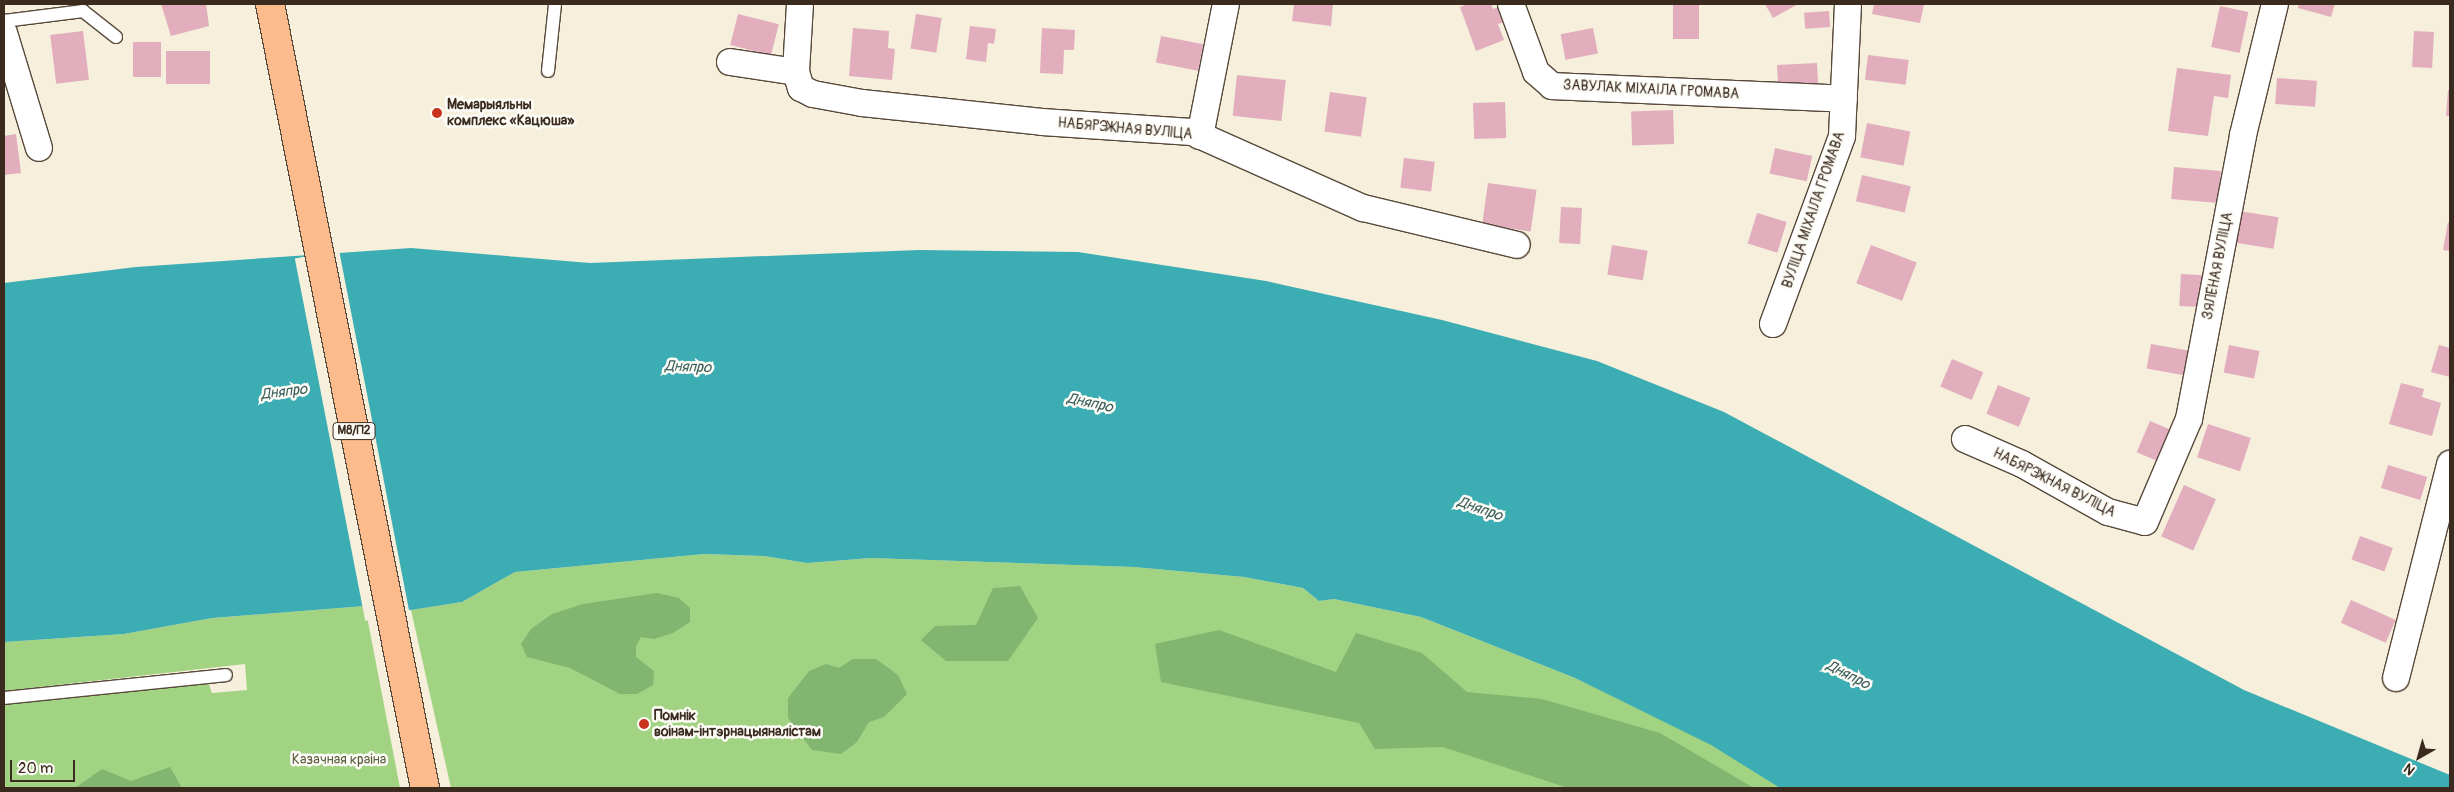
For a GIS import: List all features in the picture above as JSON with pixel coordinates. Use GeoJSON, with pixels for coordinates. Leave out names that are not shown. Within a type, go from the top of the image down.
{"type":"FeatureCollection","features":[{"type":"Feature","properties":{"kind":"main road","name":"М8/П2"},"geometry":{"type":"LineString","coordinates":[[270,4],[290,114],[425,788]]}},
{"type":"Feature","properties":{"kind":"street"},"geometry":{"type":"LineString","coordinates":[[730,62],[796,72],[800,4]]}},
{"type":"Feature","properties":{"kind":"street"},"geometry":{"type":"LineString","coordinates":[[1200,136],[1226,4]]}},
{"type":"Feature","properties":{"kind":"street","name":"ЗАВУЛАК МІХАІЛА ГРОМАВА"},"geometry":{"type":"LineString","coordinates":[[1511,4],[1536,72],[1552,86],[1844,99]]}},
{"type":"Feature","properties":{"kind":"street","name":"ВУЛІЦА МІХАІЛА ГРОМАВА"},"geometry":{"type":"LineString","coordinates":[[1773,324],[1842,136],[1848,4]]}},
{"type":"Feature","properties":{"kind":"street","name":"ЗЯЛЁНАЯ ВУЛІЦА"},"geometry":{"type":"LineString","coordinates":[[2145,522],[2190,419],[2243,135],[2275,4]]}},
{"type":"Feature","properties":{"kind":"street"},"geometry":{"type":"LineString","coordinates":[[4,33],[40,148]]}},
{"type":"Feature","properties":{"kind":"street","name":"НАБЯРЭЖНАЯ ВУЛІЦА"},"geometry":{"type":"LineString","coordinates":[[796,72],[801,88],[813,94],[862,103],[1042,122],[1192,132],[1363,208],[1517,245]]}},
{"type":"Feature","properties":{"kind":"street","name":"НАБЯРЭЖНАЯ ВУЛІЦА"},"geometry":{"type":"LineString","coordinates":[[1966,440],[2022,464],[2108,512],[2145,522]]}},
{"type":"Feature","properties":{"kind":"street"},"geometry":{"type":"LineString","coordinates":[[2396,678],[2450,464]]}},
{"type":"Feature","properties":{"kind":"lane"},"geometry":{"type":"LineString","coordinates":[[548,71],[555,4]]}},
{"type":"Feature","properties":{"kind":"lane"},"geometry":{"type":"LineString","coordinates":[[4,21],[83,11],[116,37]]}},
{"type":"Feature","properties":{"kind":"lane"},"geometry":{"type":"LineString","coordinates":[[4,698],[226,675]]}},
{"type":"Feature","properties":{"kind":"green space"},"geometry":{"type":"Polygon","coordinates":[[[704,554],[764,556],[807,563],[871,558],[1134,567],[1244,577],[1303,588],[1319,601],[1334,599],[1421,617],[1575,678],[1711,744],[1780,788],[451,788],[411,610],[462,602],[515,572],[704,554]]]}},
{"type":"Feature","properties":{"kind":"green space"},"geometry":{"type":"Polygon","coordinates":[[[1020,586],[1038,618],[1008,661],[946,661],[921,640],[935,626],[976,625],[993,588],[1020,586]]]}},
{"type":"Feature","properties":{"kind":"green space"},"geometry":{"type":"Polygon","coordinates":[[[657,593],[679,598],[690,608],[690,622],[673,633],[654,639],[641,637],[636,646],[636,657],[654,671],[653,685],[637,694],[620,694],[570,668],[527,657],[521,644],[531,629],[552,614],[583,604],[657,593]]]}},
{"type":"Feature","properties":{"kind":"green space","name":"Казачная краіна"},"geometry":{"type":"Polygon","coordinates":[[[365,606],[400,788],[4,788],[4,702],[209,684],[212,693],[247,690],[245,664],[4,691],[4,642],[124,634],[212,618],[365,606]]]}},
{"type":"Feature","properties":{"kind":"green space"},"geometry":{"type":"Polygon","coordinates":[[[1219,630],[1336,672],[1356,633],[1422,653],[1467,692],[1542,699],[1660,733],[1754,788],[1568,788],[1443,747],[1375,749],[1359,723],[1161,682],[1155,644],[1219,630]]]}},
{"type":"Feature","properties":{"kind":"green space"},"geometry":{"type":"Polygon","coordinates":[[[853,659],[876,659],[898,675],[907,694],[884,717],[869,722],[857,742],[841,754],[812,750],[788,718],[788,698],[809,671],[826,664],[839,668],[853,659]]]}},
{"type":"Feature","properties":{"kind":"green space"},"geometry":{"type":"Polygon","coordinates":[[[170,767],[182,788],[75,788],[102,769],[131,781],[170,767]]]}},
{"type":"Feature","properties":{"kind":"water","name":"Дняпро"},"geometry":{"type":"Polygon","coordinates":[[[411,248],[590,263],[919,250],[1078,252],[1266,281],[1442,320],[1597,361],[1724,412],[2244,690],[2450,775],[2450,788],[1780,788],[1711,745],[1575,678],[1421,617],[1334,599],[1319,601],[1303,588],[1244,577],[1134,567],[871,558],[807,563],[764,556],[704,554],[515,572],[462,602],[411,610],[365,606],[212,618],[124,634],[4,642],[4,283],[136,267],[411,248]]]}},
{"type":"Feature","properties":{"kind":"pier"},"geometry":{"type":"Polygon","coordinates":[[[339,250],[409,612],[365,621],[295,259],[339,250]]]}},
{"type":"Feature","properties":{"kind":"building"},"geometry":{"type":"Polygon","coordinates":[[[161,4],[206,4],[209,26],[171,36],[161,4]]]}},
{"type":"Feature","properties":{"kind":"building"},"geometry":{"type":"Polygon","coordinates":[[[1294,4],[1333,4],[1331,26],[1292,21],[1294,4]]]}},
{"type":"Feature","properties":{"kind":"building"},"geometry":{"type":"Polygon","coordinates":[[[1468,4],[1491,4],[1493,9],[1499,7],[1504,22],[1498,24],[1504,40],[1476,51],[1460,7],[1468,4]]]}},
{"type":"Feature","properties":{"kind":"building"},"geometry":{"type":"Polygon","coordinates":[[[1673,4],[1699,4],[1699,39],[1673,39],[1673,4]]]}},
{"type":"Feature","properties":{"kind":"building"},"geometry":{"type":"Polygon","coordinates":[[[1765,4],[1798,4],[1773,18],[1765,4]]]}},
{"type":"Feature","properties":{"kind":"building"},"geometry":{"type":"Polygon","coordinates":[[[1874,4],[1924,4],[1920,23],[1872,14],[1874,4]]]}},
{"type":"Feature","properties":{"kind":"building"},"geometry":{"type":"Polygon","coordinates":[[[2299,4],[2335,4],[2331,17],[2298,8],[2299,4]]]}},
{"type":"Feature","properties":{"kind":"building"},"geometry":{"type":"Polygon","coordinates":[[[2220,6],[2248,12],[2240,53],[2211,47],[2220,6]]]}},
{"type":"Feature","properties":{"kind":"building"},"geometry":{"type":"Polygon","coordinates":[[[1829,11],[1830,27],[1805,29],[1804,13],[1829,11]]]}},
{"type":"Feature","properties":{"kind":"building"},"geometry":{"type":"Polygon","coordinates":[[[738,14],[779,24],[771,55],[730,45],[738,14]]]}},
{"type":"Feature","properties":{"kind":"building"},"geometry":{"type":"Polygon","coordinates":[[[916,14],[942,18],[936,53],[911,49],[916,14]]]}},
{"type":"Feature","properties":{"kind":"building"},"geometry":{"type":"Polygon","coordinates":[[[970,26],[996,29],[994,44],[988,43],[986,62],[966,59],[970,26]]]}},
{"type":"Feature","properties":{"kind":"building"},"geometry":{"type":"Polygon","coordinates":[[[853,28],[889,31],[888,48],[895,49],[892,80],[849,76],[853,28]]]}},
{"type":"Feature","properties":{"kind":"building"},"geometry":{"type":"Polygon","coordinates":[[[1042,28],[1075,30],[1074,50],[1064,50],[1063,74],[1040,73],[1042,28]]]}},
{"type":"Feature","properties":{"kind":"building"},"geometry":{"type":"Polygon","coordinates":[[[1593,28],[1598,54],[1566,60],[1561,34],[1593,28]]]}},
{"type":"Feature","properties":{"kind":"building"},"geometry":{"type":"Polygon","coordinates":[[[83,31],[89,80],[56,84],[50,35],[83,31]]]}},
{"type":"Feature","properties":{"kind":"building"},"geometry":{"type":"Polygon","coordinates":[[[2414,31],[2434,32],[2432,68],[2412,67],[2414,31]]]}},
{"type":"Feature","properties":{"kind":"building"},"geometry":{"type":"Polygon","coordinates":[[[1161,36],[1203,44],[1198,71],[1156,63],[1161,36]]]}},
{"type":"Feature","properties":{"kind":"building"},"geometry":{"type":"Polygon","coordinates":[[[133,42],[161,42],[161,77],[133,77],[133,42]]]}},
{"type":"Feature","properties":{"kind":"building"},"geometry":{"type":"Polygon","coordinates":[[[166,51],[210,51],[210,84],[166,84],[166,51]]]}},
{"type":"Feature","properties":{"kind":"building"},"geometry":{"type":"Polygon","coordinates":[[[1868,55],[1909,60],[1906,85],[1865,80],[1868,55]]]}},
{"type":"Feature","properties":{"kind":"building"},"geometry":{"type":"Polygon","coordinates":[[[1817,63],[1818,85],[1778,87],[1777,65],[1817,63]]]}},
{"type":"Feature","properties":{"kind":"building"},"geometry":{"type":"Polygon","coordinates":[[[2177,68],[2231,75],[2228,98],[2214,96],[2208,136],[2168,131],[2177,68]]]}},
{"type":"Feature","properties":{"kind":"building"},"geometry":{"type":"Polygon","coordinates":[[[1237,75],[1286,80],[1281,121],[1233,116],[1237,75]]]}},
{"type":"Feature","properties":{"kind":"building"},"geometry":{"type":"Polygon","coordinates":[[[2277,78],[2317,81],[2315,107],[2275,104],[2277,78]]]}},
{"type":"Feature","properties":{"kind":"building"},"geometry":{"type":"Polygon","coordinates":[[[2448,90],[2450,90],[2450,116],[2446,116],[2448,90]]]}},
{"type":"Feature","properties":{"kind":"building"},"geometry":{"type":"Polygon","coordinates":[[[1330,92],[1367,97],[1361,137],[1324,132],[1330,92]]]}},
{"type":"Feature","properties":{"kind":"building"},"geometry":{"type":"Polygon","coordinates":[[[1505,102],[1506,138],[1474,139],[1473,103],[1505,102]]]}},
{"type":"Feature","properties":{"kind":"building"},"geometry":{"type":"Polygon","coordinates":[[[1673,110],[1674,144],[1632,145],[1631,111],[1673,110]]]}},
{"type":"Feature","properties":{"kind":"building"},"geometry":{"type":"Polygon","coordinates":[[[1867,123],[1910,131],[1904,166],[1860,157],[1867,123]]]}},
{"type":"Feature","properties":{"kind":"building"},"geometry":{"type":"Polygon","coordinates":[[[16,134],[21,173],[4,175],[4,136],[16,134]]]}},
{"type":"Feature","properties":{"kind":"building"},"geometry":{"type":"Polygon","coordinates":[[[1775,148],[1812,156],[1807,181],[1770,173],[1775,148]]]}},
{"type":"Feature","properties":{"kind":"building"},"geometry":{"type":"Polygon","coordinates":[[[1404,158],[1435,162],[1431,192],[1400,188],[1404,158]]]}},
{"type":"Feature","properties":{"kind":"building"},"geometry":{"type":"Polygon","coordinates":[[[2174,167],[2221,171],[2218,203],[2171,199],[2174,167]]]}},
{"type":"Feature","properties":{"kind":"building"},"geometry":{"type":"Polygon","coordinates":[[[1862,175],[1911,186],[1905,213],[1856,201],[1862,175]]]}},
{"type":"Feature","properties":{"kind":"building"},"geometry":{"type":"Polygon","coordinates":[[[1488,183],[1537,190],[1531,231],[1482,225],[1488,183]]]}},
{"type":"Feature","properties":{"kind":"building"},"geometry":{"type":"Polygon","coordinates":[[[1561,207],[1582,208],[1580,244],[1559,243],[1561,207]]]}},
{"type":"Feature","properties":{"kind":"building"},"geometry":{"type":"Polygon","coordinates":[[[2239,211],[2279,217],[2274,249],[2234,243],[2239,211]]]}},
{"type":"Feature","properties":{"kind":"building"},"geometry":{"type":"Polygon","coordinates":[[[1757,213],[1787,222],[1777,253],[1748,244],[1757,213]]]}},
{"type":"Feature","properties":{"kind":"building"},"geometry":{"type":"Polygon","coordinates":[[[2448,222],[2450,223],[2450,251],[2443,250],[2448,222]]]}},
{"type":"Feature","properties":{"kind":"building"},"geometry":{"type":"Polygon","coordinates":[[[1612,245],[1648,251],[1643,280],[1607,275],[1612,245]]]}},
{"type":"Feature","properties":{"kind":"building"},"geometry":{"type":"Polygon","coordinates":[[[1871,245],[1917,263],[1902,301],[1856,283],[1871,245]]]}},
{"type":"Feature","properties":{"kind":"building"},"geometry":{"type":"Polygon","coordinates":[[[2181,274],[2203,275],[2201,307],[2179,306],[2181,274]]]}},
{"type":"Feature","properties":{"kind":"building"},"geometry":{"type":"Polygon","coordinates":[[[2151,344],[2192,351],[2188,376],[2147,369],[2151,344]]]}},
{"type":"Feature","properties":{"kind":"building"},"geometry":{"type":"Polygon","coordinates":[[[2229,345],[2259,351],[2254,378],[2224,372],[2229,345]]]}},
{"type":"Feature","properties":{"kind":"building"},"geometry":{"type":"Polygon","coordinates":[[[2439,345],[2450,348],[2450,377],[2431,372],[2439,345]]]}},
{"type":"Feature","properties":{"kind":"building"},"geometry":{"type":"Polygon","coordinates":[[[1952,359],[1983,372],[1972,400],[1940,387],[1952,359]]]}},
{"type":"Feature","properties":{"kind":"building"},"geometry":{"type":"Polygon","coordinates":[[[2401,383],[2424,389],[2422,397],[2441,403],[2432,436],[2389,424],[2401,383]]]}},
{"type":"Feature","properties":{"kind":"building"},"geometry":{"type":"Polygon","coordinates":[[[1998,385],[2030,398],[2019,427],[1986,414],[1998,385]]]}},
{"type":"Feature","properties":{"kind":"building"},"geometry":{"type":"Polygon","coordinates":[[[2150,421],[2173,431],[2160,462],[2137,452],[2150,421]]]}},
{"type":"Feature","properties":{"kind":"building"},"geometry":{"type":"Polygon","coordinates":[[[2208,424],[2251,438],[2240,471],[2197,457],[2208,424]]]}},
{"type":"Feature","properties":{"kind":"building"},"geometry":{"type":"Polygon","coordinates":[[[2388,465],[2427,477],[2420,500],[2381,488],[2388,465]]]}},
{"type":"Feature","properties":{"kind":"building"},"geometry":{"type":"Polygon","coordinates":[[[2184,485],[2216,499],[2193,550],[2161,536],[2184,485]]]}},
{"type":"Feature","properties":{"kind":"building"},"geometry":{"type":"Polygon","coordinates":[[[2360,536],[2393,548],[2384,571],[2351,559],[2360,536]]]}},
{"type":"Feature","properties":{"kind":"building"},"geometry":{"type":"Polygon","coordinates":[[[2351,600],[2396,620],[2386,643],[2341,623],[2351,600]]]}},
{"type":"Feature","properties":{"kind":"place","name":"Мемарыяльны комплекс «Кацюша»"},"geometry":{"type":"Point","coordinates":[437,113]}},
{"type":"Feature","properties":{"kind":"place","name":"Помнік воінам-інтэрнацыяналістам"},"geometry":{"type":"Point","coordinates":[644,724]}}]}
